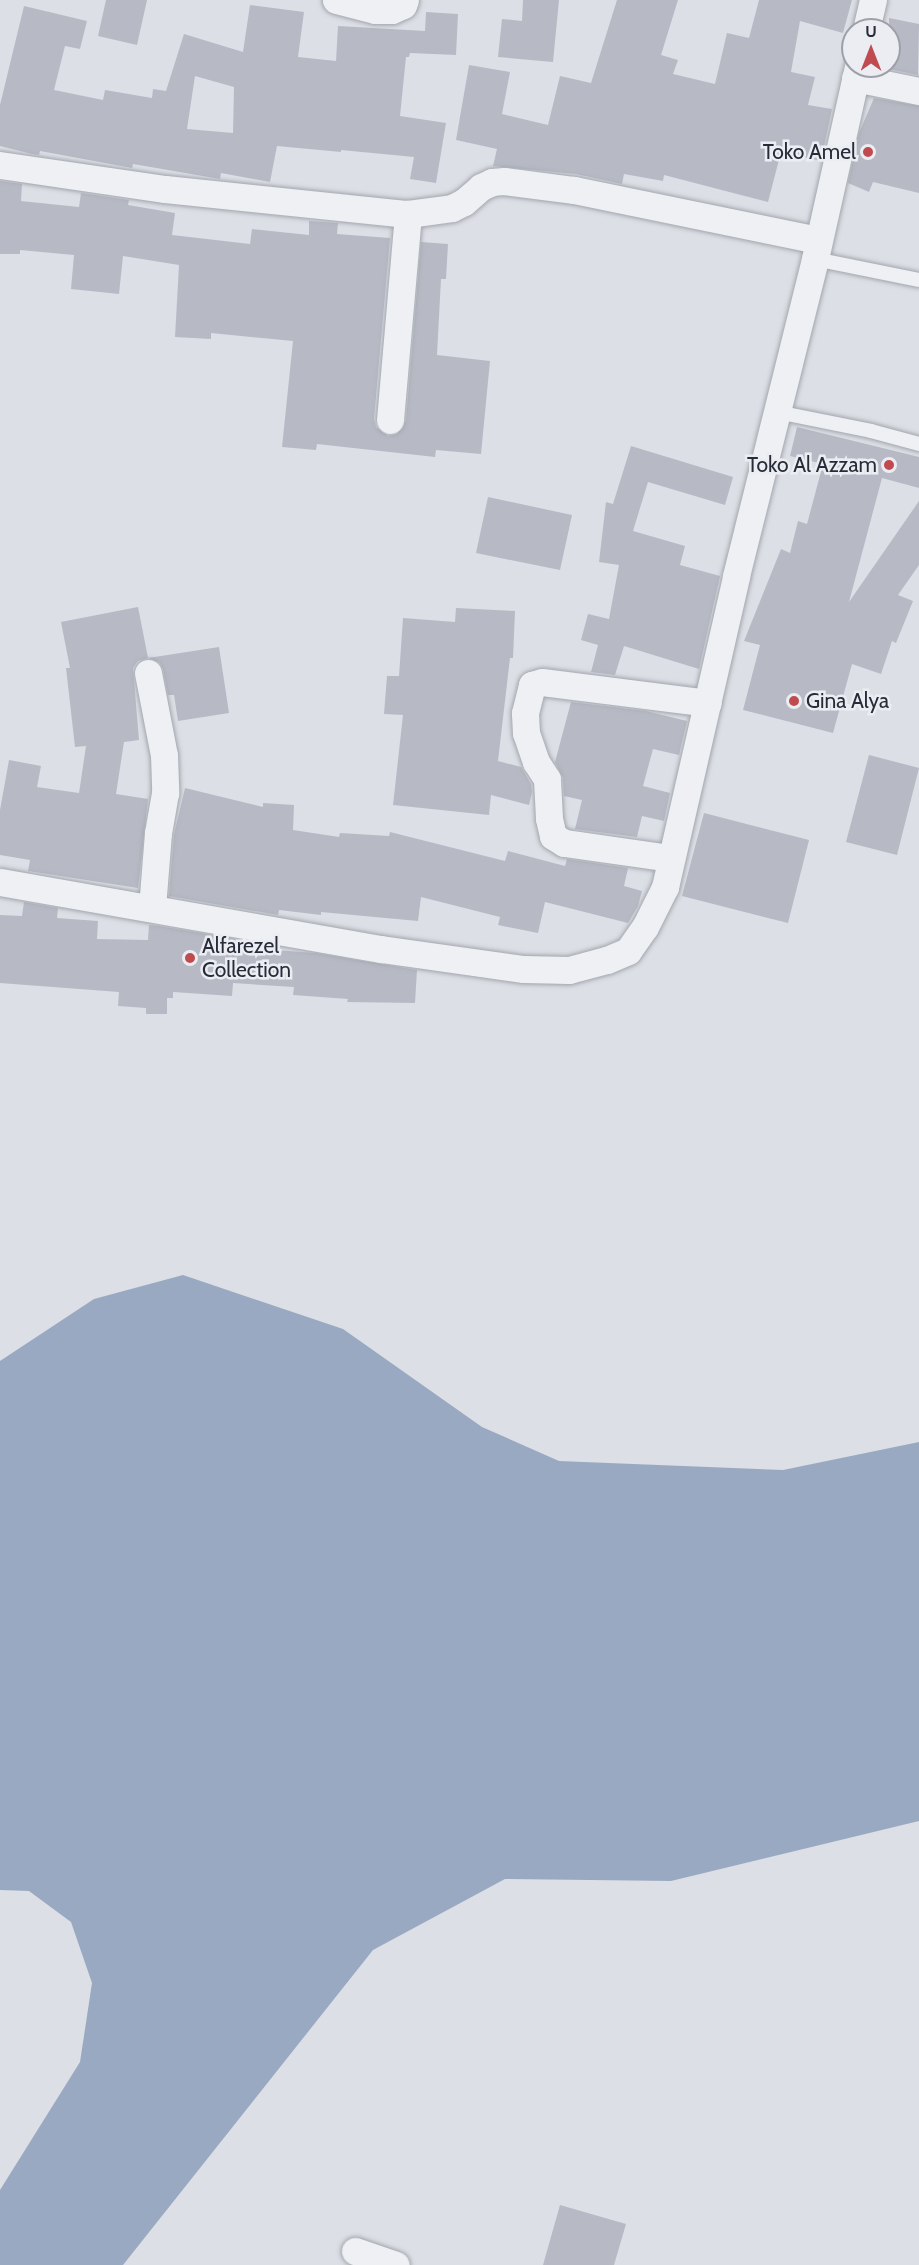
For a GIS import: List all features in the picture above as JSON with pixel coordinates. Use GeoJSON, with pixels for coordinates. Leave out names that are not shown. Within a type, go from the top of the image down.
{"type":"FeatureCollection","features":[{"type":"Feature","properties":{"kind":"street"},"geometry":{"type":"LineString","coordinates":[[336,0],[375,10],[392,10],[403,5],[405,0]]}},
{"type":"Feature","properties":{"kind":"street"},"geometry":{"type":"LineString","coordinates":[[869,18],[873,0]]}},
{"type":"Feature","properties":{"kind":"street"},"geometry":{"type":"LineString","coordinates":[[0,882],[381,949],[524,969],[569,970],[607,960],[628,951],[645,927],[665,887],[856,78]]}},
{"type":"Feature","properties":{"kind":"street"},"geometry":{"type":"LineString","coordinates":[[877,78],[919,91]]}},
{"type":"Feature","properties":{"kind":"street"},"geometry":{"type":"LineString","coordinates":[[0,165],[165,189],[408,214],[452,208],[464,202],[481,187],[492,182],[504,181],[574,190],[817,249]]}},
{"type":"Feature","properties":{"kind":"street"},"geometry":{"type":"LineString","coordinates":[[390,420],[408,214]]}},
{"type":"Feature","properties":{"kind":"street"},"geometry":{"type":"LineString","coordinates":[[148,673],[164,755],[165,793],[158,833],[152,907]]}},
{"type":"Feature","properties":{"kind":"street"},"geometry":{"type":"LineString","coordinates":[[670,858],[564,843],[553,836],[549,818],[547,779],[536,762],[529,743],[525,713],[532,685],[542,682],[708,703]]}},
{"type":"Feature","properties":{"kind":"street"},"geometry":{"type":"LineString","coordinates":[[356,2251],[396,2265]]}},
{"type":"Feature","properties":{"kind":"lane"},"geometry":{"type":"LineString","coordinates":[[817,249],[919,280]]}},
{"type":"Feature","properties":{"kind":"lane"},"geometry":{"type":"LineString","coordinates":[[777,412],[871,430],[919,444]]}},
{"type":"Feature","properties":{"kind":"water"},"geometry":{"type":"Polygon","coordinates":[[[183,1275],[343,1329],[482,1427],[559,1461],[783,1470],[919,1442],[919,1821],[671,1881],[505,1879],[373,1950],[123,2265],[0,2265],[0,2190],[80,2062],[92,1983],[71,1922],[29,1891],[0,1890],[0,1361],[94,1299],[183,1275]]]}},
{"type":"Feature","properties":{"kind":"building"},"geometry":{"type":"Polygon","coordinates":[[[106,0],[147,0],[137,45],[98,36],[106,0]]]}},
{"type":"Feature","properties":{"kind":"building"},"geometry":{"type":"Polygon","coordinates":[[[523,0],[559,0],[553,62],[498,57],[502,19],[522,21],[523,0]]]}},
{"type":"Feature","properties":{"kind":"building"},"geometry":{"type":"Polygon","coordinates":[[[617,0],[678,0],[661,55],[678,60],[673,74],[715,84],[727,33],[749,38],[759,0],[852,0],[847,18],[841,18],[841,32],[800,21],[791,72],[815,77],[808,105],[832,109],[821,161],[781,152],[768,202],[664,175],[663,181],[624,174],[622,184],[576,174],[493,166],[497,149],[456,140],[469,65],[510,72],[502,114],[548,125],[560,76],[591,83],[617,0]]]}},
{"type":"Feature","properties":{"kind":"building"},"geometry":{"type":"Polygon","coordinates":[[[250,5],[304,12],[298,57],[336,61],[338,26],[425,31],[426,12],[458,14],[456,55],[410,53],[409,57],[406,57],[400,116],[446,123],[436,183],[410,179],[414,157],[341,150],[341,152],[277,146],[270,182],[221,173],[220,179],[133,164],[132,168],[40,151],[39,155],[32,154],[0,146],[0,105],[24,6],[87,21],[80,49],[65,46],[54,90],[103,100],[105,90],[152,98],[153,89],[166,91],[184,34],[243,52],[250,5]],[[195,76],[187,129],[233,133],[234,87],[195,76]]]}},
{"type":"Feature","properties":{"kind":"building"},"geometry":{"type":"Polygon","coordinates":[[[901,20],[919,24],[918,75],[901,71],[901,20]]]}},
{"type":"Feature","properties":{"kind":"building"},"geometry":{"type":"Polygon","coordinates":[[[874,98],[919,106],[919,193],[873,182],[869,192],[848,183],[859,133],[874,98]]]}},
{"type":"Feature","properties":{"kind":"building"},"geometry":{"type":"Polygon","coordinates":[[[0,181],[22,184],[21,201],[79,207],[81,193],[129,200],[128,205],[175,213],[172,235],[250,244],[252,229],[309,235],[309,221],[338,223],[337,234],[390,238],[374,419],[376,427],[388,436],[397,434],[406,421],[421,242],[448,244],[446,279],[441,279],[437,355],[490,361],[481,454],[436,450],[435,457],[317,444],[316,450],[282,447],[293,341],[211,333],[211,339],[175,337],[179,265],[123,256],[119,294],[71,289],[74,255],[20,250],[20,254],[0,254],[0,181]]]}},
{"type":"Feature","properties":{"kind":"building"},"geometry":{"type":"Polygon","coordinates":[[[797,427],[919,457],[919,488],[882,478],[849,602],[919,501],[919,565],[898,595],[913,601],[896,643],[892,641],[881,674],[852,664],[833,733],[743,710],[760,645],[744,641],[781,549],[790,553],[798,521],[807,524],[823,464],[790,456],[797,427]]]}},
{"type":"Feature","properties":{"kind":"building"},"geometry":{"type":"Polygon","coordinates":[[[631,446],[733,477],[725,505],[648,482],[633,531],[685,546],[680,565],[720,576],[699,669],[624,646],[615,675],[591,672],[598,645],[581,640],[588,614],[609,619],[619,565],[599,562],[606,502],[613,504],[631,446]]]}},
{"type":"Feature","properties":{"kind":"building"},"geometry":{"type":"Polygon","coordinates":[[[488,497],[572,515],[560,570],[476,553],[488,497]]]}},
{"type":"Feature","properties":{"kind":"building"},"geometry":{"type":"Polygon","coordinates":[[[138,607],[148,658],[138,661],[133,668],[139,740],[124,742],[116,794],[148,799],[138,888],[28,871],[30,860],[0,855],[0,810],[9,760],[41,766],[37,787],[79,793],[86,746],[75,747],[66,668],[70,668],[61,622],[138,607]]]}},
{"type":"Feature","properties":{"kind":"building"},"geometry":{"type":"Polygon","coordinates":[[[456,608],[515,611],[513,658],[510,658],[498,761],[521,767],[531,784],[529,805],[491,795],[489,815],[393,805],[403,715],[384,714],[387,676],[399,676],[403,618],[455,622],[456,608]]]}},
{"type":"Feature","properties":{"kind":"building"},"geometry":{"type":"Polygon","coordinates":[[[219,647],[229,713],[178,721],[174,695],[168,695],[163,669],[159,662],[148,658],[219,647]]]}},
{"type":"Feature","properties":{"kind":"building"},"geometry":{"type":"Polygon","coordinates":[[[571,702],[646,711],[687,721],[679,755],[653,749],[643,786],[670,793],[664,821],[642,816],[637,837],[575,829],[582,800],[564,796],[563,778],[555,762],[571,702]]]}},
{"type":"Feature","properties":{"kind":"building"},"geometry":{"type":"Polygon","coordinates":[[[869,755],[919,768],[897,855],[846,842],[869,755]]]}},
{"type":"Feature","properties":{"kind":"building"},"geometry":{"type":"Polygon","coordinates":[[[185,788],[263,807],[263,803],[294,805],[293,830],[339,837],[340,833],[389,836],[390,832],[505,861],[508,851],[565,866],[567,859],[628,868],[624,886],[642,891],[638,906],[628,923],[545,902],[538,933],[498,925],[500,917],[421,897],[418,921],[279,910],[278,915],[169,896],[174,835],[185,788]]]}},
{"type":"Feature","properties":{"kind":"building"},"geometry":{"type":"Polygon","coordinates":[[[704,813],[809,840],[788,923],[682,896],[704,813]]]}},
{"type":"Feature","properties":{"kind":"building"},"geometry":{"type":"Polygon","coordinates":[[[24,902],[58,908],[57,918],[98,921],[97,939],[148,940],[149,925],[276,946],[275,950],[315,953],[417,970],[415,1003],[347,1002],[348,999],[293,995],[294,987],[233,983],[232,996],[173,992],[173,998],[167,998],[167,1014],[146,1014],[146,1008],[118,1006],[119,992],[0,983],[0,915],[22,916],[24,902]]]}},
{"type":"Feature","properties":{"kind":"building"},"geometry":{"type":"Polygon","coordinates":[[[560,2205],[626,2224],[614,2265],[543,2265],[560,2205]]]}},
{"type":"Feature","properties":{"kind":"place","name":"Toko Amel"},"geometry":{"type":"Point","coordinates":[868,152]}},
{"type":"Feature","properties":{"kind":"place","name":"Toko Al Azzam"},"geometry":{"type":"Point","coordinates":[889,465]}},
{"type":"Feature","properties":{"kind":"place","name":"Gina Alya"},"geometry":{"type":"Point","coordinates":[794,701]}},
{"type":"Feature","properties":{"kind":"place","name":"Alfarezel Collection"},"geometry":{"type":"Point","coordinates":[190,958]}}]}
